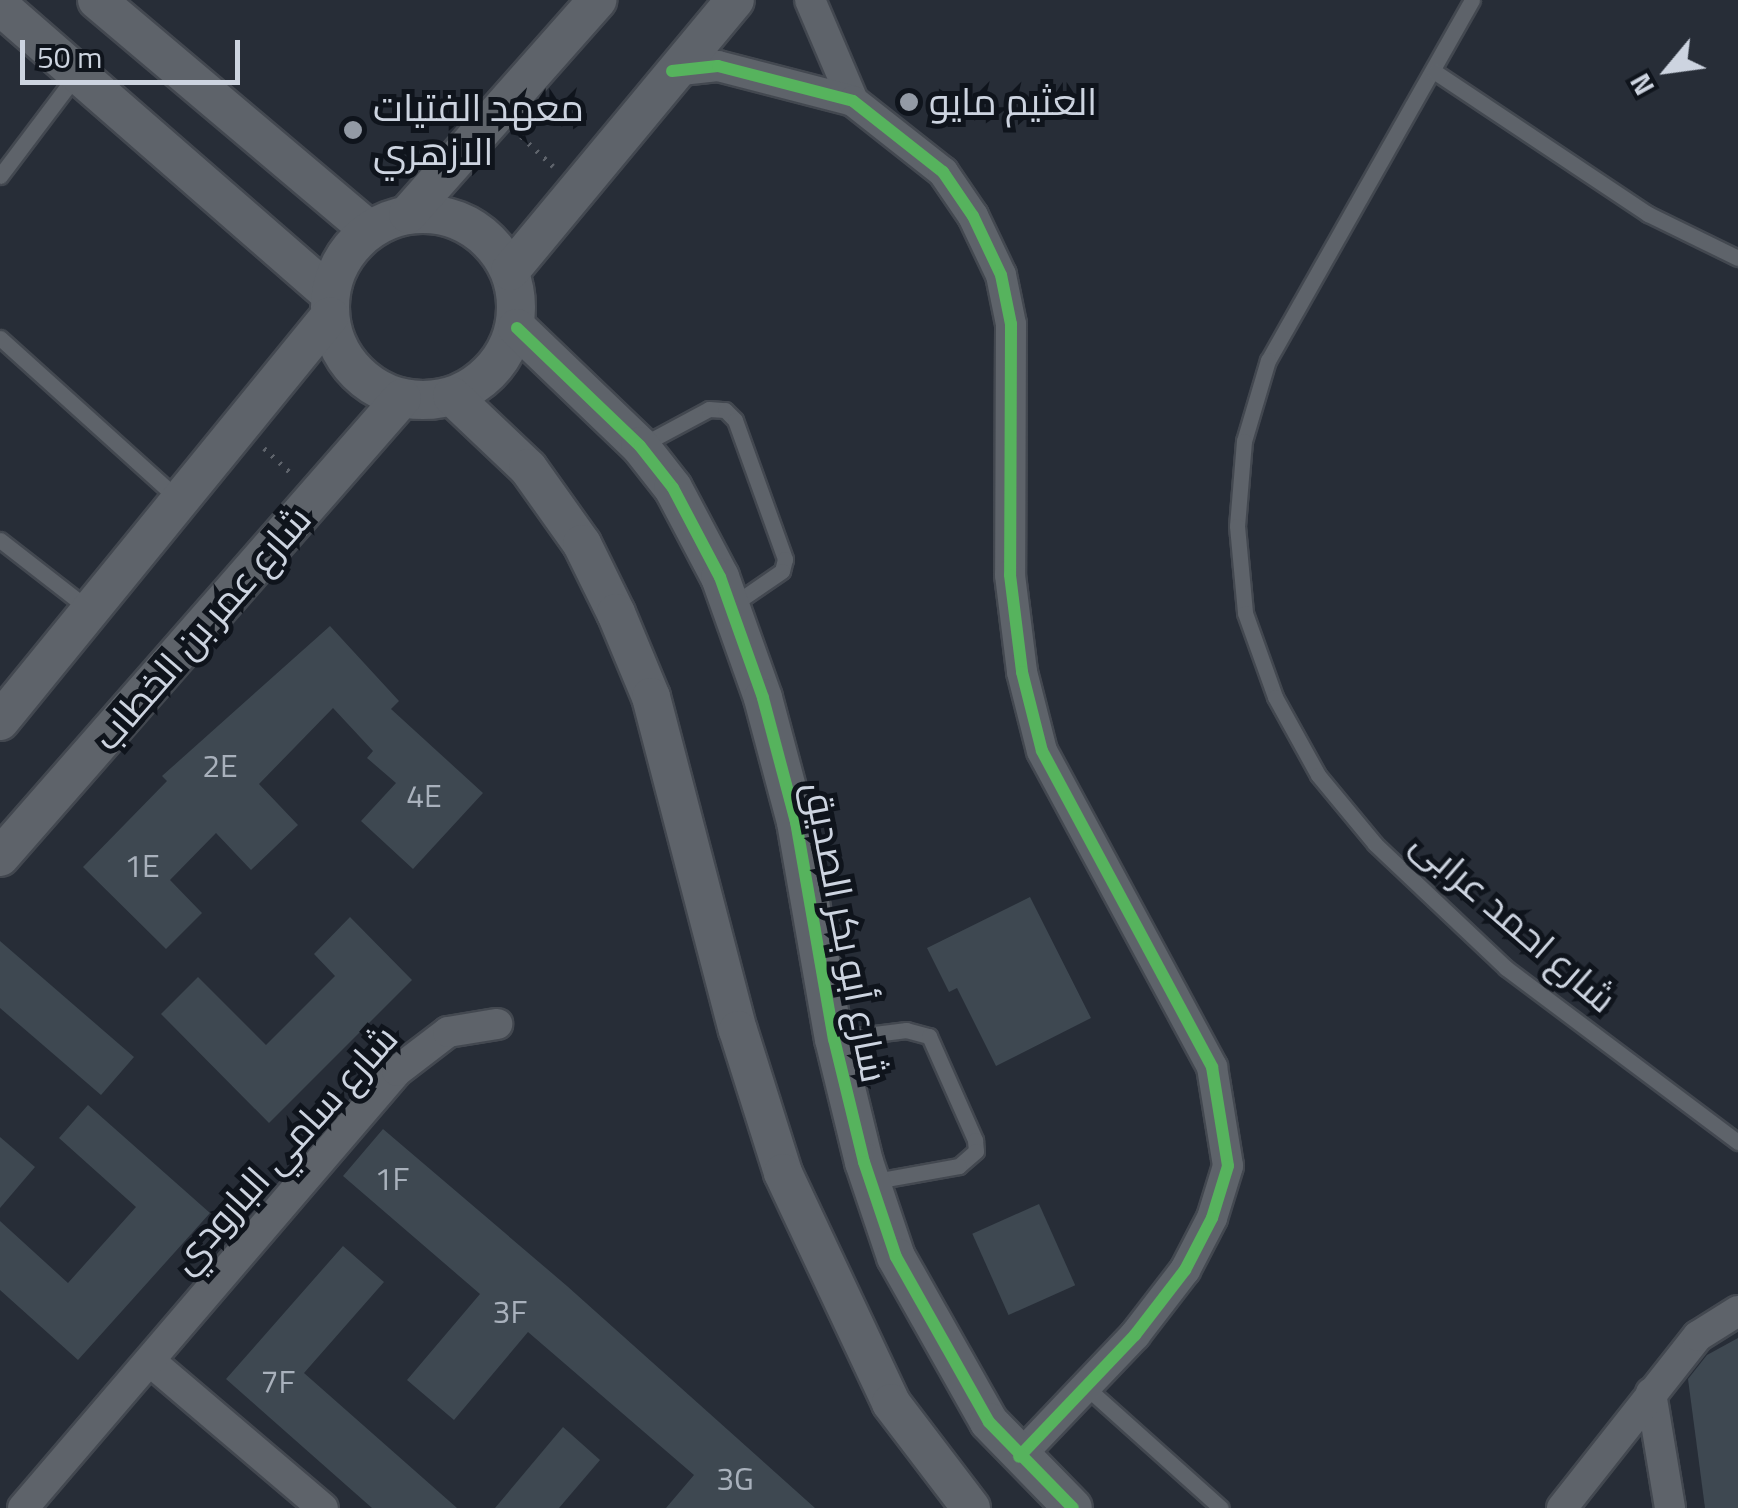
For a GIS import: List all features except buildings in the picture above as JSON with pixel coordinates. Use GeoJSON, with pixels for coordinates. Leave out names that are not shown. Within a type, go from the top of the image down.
{"type":"FeatureCollection","features":[{"type":"Feature","properties":{"kind":"street"},"geometry":{"type":"LineString","coordinates":[[97,0],[370,230]]}},
{"type":"Feature","properties":{"kind":"street"},"geometry":{"type":"LineString","coordinates":[[0,721],[240,426],[330,305],[350,247],[370,230],[408,214],[597,0]]}},
{"type":"Feature","properties":{"kind":"street"},"geometry":{"type":"LineString","coordinates":[[510,271],[734,0]]}},
{"type":"Feature","properties":{"kind":"street"},"geometry":{"type":"LineString","coordinates":[[810,0],[854,101]]}},
{"type":"Feature","properties":{"kind":"street"},"geometry":{"type":"LineString","coordinates":[[0,6],[78,72],[330,305],[339,347],[357,373],[402,398],[452,396],[499,362],[517,328],[510,271],[479,231],[453,218],[408,214]]}},
{"type":"Feature","properties":{"kind":"street"},"geometry":{"type":"LineString","coordinates":[[672,71],[718,66],[854,101],[943,172],[1001,275],[1014,393],[1010,575],[1022,672],[1038,735],[1065,800],[1212,1067],[1224,1120],[1228,1166],[1185,1270],[1086,1387],[1019,1457]]}},
{"type":"Feature","properties":{"kind":"street","name":"شارع أبو بكر الصديق"},"geometry":{"type":"LineString","coordinates":[[517,328],[640,446],[673,488],[731,606],[796,822],[834,1039],[870,1182],[928,1320],[958,1375],[1019,1457],[1073,1508]]}},
{"type":"Feature","properties":{"kind":"street"},"geometry":{"type":"LineString","coordinates":[[452,396],[528,468],[582,544],[616,612],[651,696],[738,1030],[783,1173],[892,1403],[971,1508]]}},
{"type":"Feature","properties":{"kind":"street","name":"شارع عمر بن الخطاب"},"geometry":{"type":"LineString","coordinates":[[0,856],[402,398]]}},
{"type":"Feature","properties":{"kind":"street","name":"شارع سامي البارودي"},"geometry":{"type":"LineString","coordinates":[[38,1503],[150,1361],[398,1071],[448,1032],[498,1024]]}},
{"type":"Feature","properties":{"kind":"street"},"geometry":{"type":"LineString","coordinates":[[1562,1508],[1698,1336],[1738,1311]]}},
{"type":"Feature","properties":{"kind":"street"},"geometry":{"type":"LineString","coordinates":[[150,1361],[323,1508]]}},
{"type":"Feature","properties":{"kind":"street"},"geometry":{"type":"LineString","coordinates":[[1650,1392],[1670,1508]]}},
{"type":"Feature","properties":{"kind":"lane","name":"شارع احمد عرابى"},"geometry":{"type":"LineString","coordinates":[[1472,0],[1435,72],[1268,360],[1244,441],[1237,526],[1245,612],[1283,713],[1318,775],[1374,844],[1506,968],[1738,1142]]}},
{"type":"Feature","properties":{"kind":"lane"},"geometry":{"type":"LineString","coordinates":[[0,176],[78,72]]}},
{"type":"Feature","properties":{"kind":"lane"},"geometry":{"type":"LineString","coordinates":[[1435,72],[1648,214],[1738,258]]}},
{"type":"Feature","properties":{"kind":"lane"},"geometry":{"type":"LineString","coordinates":[[0,338],[179,500]]}},
{"type":"Feature","properties":{"kind":"lane"},"geometry":{"type":"LineString","coordinates":[[640,446],[709,408],[735,420],[785,559],[782,571],[731,606]]}},
{"type":"Feature","properties":{"kind":"lane"},"geometry":{"type":"LineString","coordinates":[[0,540],[90,610]]}},
{"type":"Feature","properties":{"kind":"lane"},"geometry":{"type":"LineString","coordinates":[[834,1039],[906,1030],[929,1036],[975,1140],[976,1151],[960,1166],[870,1182]]}},
{"type":"Feature","properties":{"kind":"lane"},"geometry":{"type":"LineString","coordinates":[[1086,1387],[1221,1508]]}},
{"type":"Feature","properties":{"kind":"path"},"geometry":{"type":"LineString","coordinates":[[498,113],[577,189]]}},
{"type":"Feature","properties":{"kind":"path"},"geometry":{"type":"LineString","coordinates":[[240,426],[316,496]]}},
{"type":"Feature","properties":{"kind":"cycle path"},"geometry":{"type":"LineString","coordinates":[[672,71],[718,66],[853,101],[943,172],[973,216],[1001,275],[1011,324],[1010,575],[1022,672],[1042,751],[1212,1067],[1228,1166],[1212,1218],[1185,1270],[1135,1335],[1019,1457]]}},
{"type":"Feature","properties":{"kind":"cycle path"},"geometry":{"type":"LineString","coordinates":[[517,328],[640,446],[673,488],[720,577],[763,698],[796,822],[834,1039],[864,1162],[896,1257],[989,1422],[1073,1508]]}},
{"type":"Feature","properties":{"kind":"place","name":"العثيم مايو"},"geometry":{"type":"Point","coordinates":[909,102]}},
{"type":"Feature","properties":{"kind":"place","name":"معهد الفتيات الازهري"},"geometry":{"type":"Point","coordinates":[353,130]}}]}
